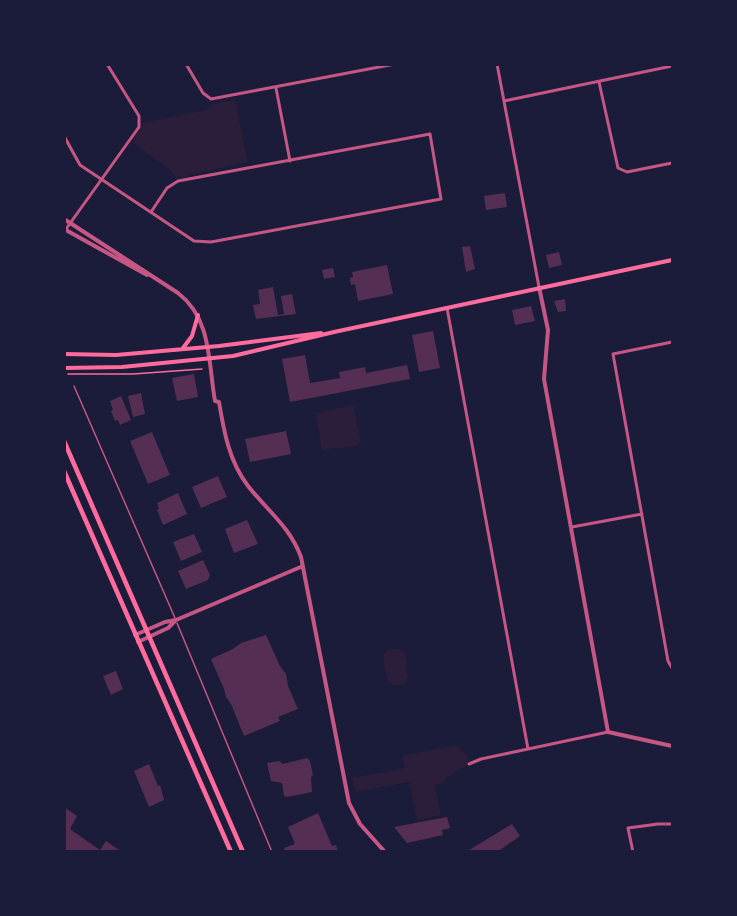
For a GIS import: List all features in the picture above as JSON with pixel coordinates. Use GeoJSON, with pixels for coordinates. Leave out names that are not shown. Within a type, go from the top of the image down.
{"type":"FeatureCollection","features":[{"type":"Feature","properties":{"kind":"main road"},"geometry":{"type":"LineString","coordinates":[[64,368],[122,367],[226,357],[266,350],[334,332],[672,260]]}},
{"type":"Feature","properties":{"kind":"main road"},"geometry":{"type":"LineString","coordinates":[[183,348],[192,336],[198,315]]}},
{"type":"Feature","properties":{"kind":"main road"},"geometry":{"type":"LineString","coordinates":[[64,354],[116,354],[208,347],[334,332]]}},
{"type":"Feature","properties":{"kind":"main road"},"geometry":{"type":"LineString","coordinates":[[64,441],[243,852]]}},
{"type":"Feature","properties":{"kind":"main road"},"geometry":{"type":"LineString","coordinates":[[64,471],[231,852]]}},
{"type":"Feature","properties":{"kind":"street"},"geometry":{"type":"LineString","coordinates":[[107,64],[139,116],[140,123],[131,139],[65,229],[174,290]]}},
{"type":"Feature","properties":{"kind":"street"},"geometry":{"type":"LineString","coordinates":[[186,64],[203,93],[211,99],[395,64]]}},
{"type":"Feature","properties":{"kind":"street"},"geometry":{"type":"LineString","coordinates":[[497,64],[548,330],[544,379],[608,732]]}},
{"type":"Feature","properties":{"kind":"street"},"geometry":{"type":"LineString","coordinates":[[503,101],[672,66]]}},
{"type":"Feature","properties":{"kind":"street"},"geometry":{"type":"LineString","coordinates":[[599,81],[618,168],[627,172],[672,163]]}},
{"type":"Feature","properties":{"kind":"street"},"geometry":{"type":"LineString","coordinates":[[276,88],[290,161]]}},
{"type":"Feature","properties":{"kind":"street"},"geometry":{"type":"LineString","coordinates":[[64,136],[78,162],[100,179],[194,241],[205,243],[441,199],[429,134],[174,183],[151,212]]}},
{"type":"Feature","properties":{"kind":"street"},"geometry":{"type":"LineString","coordinates":[[64,219],[174,290],[188,301],[198,315],[206,335],[215,401],[219,402],[230,452],[247,484],[286,529],[298,549],[349,803],[360,824],[385,852]]}},
{"type":"Feature","properties":{"kind":"street"},"geometry":{"type":"LineString","coordinates":[[447,307],[528,749]]}},
{"type":"Feature","properties":{"kind":"street"},"geometry":{"type":"LineString","coordinates":[[672,342],[613,354],[668,661],[672,668]]}},
{"type":"Feature","properties":{"kind":"street"},"geometry":{"type":"LineString","coordinates":[[572,527],[642,514]]}},
{"type":"Feature","properties":{"kind":"street"},"geometry":{"type":"LineString","coordinates":[[135,635],[303,566]]}},
{"type":"Feature","properties":{"kind":"street"},"geometry":{"type":"LineString","coordinates":[[138,642],[168,628],[176,620]]}},
{"type":"Feature","properties":{"kind":"street"},"geometry":{"type":"LineString","coordinates":[[468,764],[481,759],[608,732],[672,746]]}},
{"type":"Feature","properties":{"kind":"street"},"geometry":{"type":"LineString","coordinates":[[633,852],[628,828],[672,824]]}},
{"type":"Feature","properties":{"kind":"lane"},"geometry":{"type":"LineString","coordinates":[[75,386],[176,620],[272,852]]}},
{"type":"Feature","properties":{"kind":"path"},"geometry":{"type":"LineString","coordinates":[[64,374],[133,374],[202,369]]}},
{"type":"Feature","properties":{"kind":"shaded area"},"geometry":{"type":"Polygon","coordinates":[[[235,100],[248,162],[176,178],[169,169],[132,142],[143,123],[205,110],[212,104],[235,100]]]}},
{"type":"Feature","properties":{"kind":"shaded area"},"geometry":{"type":"Polygon","coordinates":[[[353,405],[361,443],[357,446],[322,450],[316,413],[353,405]]]}},
{"type":"Feature","properties":{"kind":"shaded area"},"geometry":{"type":"Polygon","coordinates":[[[399,649],[405,653],[408,676],[406,683],[396,686],[389,683],[384,667],[384,654],[387,650],[399,649]]]}},
{"type":"Feature","properties":{"kind":"shaded area"},"geometry":{"type":"Polygon","coordinates":[[[456,745],[467,755],[469,764],[446,778],[445,782],[435,785],[441,815],[417,820],[409,782],[356,792],[352,778],[405,768],[402,756],[456,745]]]}},
{"type":"Feature","properties":{"kind":"building"},"geometry":{"type":"Polygon","coordinates":[[[505,193],[507,207],[486,210],[484,196],[505,193]]]}},
{"type":"Feature","properties":{"kind":"building"},"geometry":{"type":"Polygon","coordinates":[[[470,246],[475,269],[466,272],[462,247],[470,246]]]}},
{"type":"Feature","properties":{"kind":"building"},"geometry":{"type":"Polygon","coordinates":[[[559,252],[562,265],[549,268],[546,255],[559,252]]]}},
{"type":"Feature","properties":{"kind":"building"},"geometry":{"type":"Polygon","coordinates":[[[387,265],[393,294],[358,301],[355,284],[351,285],[352,272],[387,265]]]}},
{"type":"Feature","properties":{"kind":"building"},"geometry":{"type":"Polygon","coordinates":[[[333,268],[335,277],[324,279],[322,270],[333,268]]]}},
{"type":"Feature","properties":{"kind":"building"},"geometry":{"type":"Polygon","coordinates":[[[273,287],[278,315],[284,314],[281,296],[292,294],[296,314],[256,319],[253,305],[260,304],[258,290],[273,287]]]}},
{"type":"Feature","properties":{"kind":"building"},"geometry":{"type":"Polygon","coordinates":[[[565,299],[566,311],[558,312],[554,301],[565,299]]]}},
{"type":"Feature","properties":{"kind":"building"},"geometry":{"type":"Polygon","coordinates":[[[531,306],[535,321],[515,325],[512,310],[531,306]]]}},
{"type":"Feature","properties":{"kind":"building"},"geometry":{"type":"Polygon","coordinates":[[[433,331],[440,368],[419,372],[412,335],[433,331]]]}},
{"type":"Feature","properties":{"kind":"building"},"geometry":{"type":"Polygon","coordinates":[[[305,355],[310,383],[340,378],[339,372],[365,367],[366,373],[407,365],[410,379],[290,402],[282,359],[305,355]]]}},
{"type":"Feature","properties":{"kind":"building"},"geometry":{"type":"Polygon","coordinates":[[[194,374],[198,397],[177,401],[172,378],[194,374]]]}},
{"type":"Feature","properties":{"kind":"building"},"geometry":{"type":"Polygon","coordinates":[[[141,393],[145,414],[133,417],[128,396],[141,393]]]}},
{"type":"Feature","properties":{"kind":"building"},"geometry":{"type":"Polygon","coordinates":[[[121,396],[131,420],[120,425],[118,420],[115,421],[110,401],[121,396]]]}},
{"type":"Feature","properties":{"kind":"building"},"geometry":{"type":"Polygon","coordinates":[[[286,431],[291,454],[250,462],[245,439],[286,431]]]}},
{"type":"Feature","properties":{"kind":"building"},"geometry":{"type":"Polygon","coordinates":[[[152,432],[170,475],[148,484],[130,441],[152,432]]]}},
{"type":"Feature","properties":{"kind":"building"},"geometry":{"type":"Polygon","coordinates":[[[218,476],[227,497],[201,508],[192,487],[218,476]]]}},
{"type":"Feature","properties":{"kind":"building"},"geometry":{"type":"Polygon","coordinates":[[[178,493],[187,514],[163,525],[157,510],[159,509],[157,503],[178,493]]]}},
{"type":"Feature","properties":{"kind":"building"},"geometry":{"type":"Polygon","coordinates":[[[247,520],[258,544],[234,553],[225,529],[247,520]]]}},
{"type":"Feature","properties":{"kind":"building"},"geometry":{"type":"Polygon","coordinates":[[[194,534],[202,552],[181,561],[173,542],[194,534]]]}},
{"type":"Feature","properties":{"kind":"building"},"geometry":{"type":"Polygon","coordinates":[[[203,560],[210,575],[208,580],[186,589],[178,571],[203,560]]]}},
{"type":"Feature","properties":{"kind":"building"},"geometry":{"type":"Polygon","coordinates":[[[266,635],[286,674],[288,686],[298,709],[278,717],[280,721],[244,736],[211,659],[241,643],[266,635]]]}},
{"type":"Feature","properties":{"kind":"building"},"geometry":{"type":"Polygon","coordinates":[[[116,671],[123,689],[111,695],[103,676],[116,671]]]}},
{"type":"Feature","properties":{"kind":"building"},"geometry":{"type":"Polygon","coordinates":[[[307,758],[310,761],[313,775],[311,777],[312,792],[284,796],[282,783],[271,781],[267,763],[279,761],[283,764],[307,758]]]}},
{"type":"Feature","properties":{"kind":"building"},"geometry":{"type":"Polygon","coordinates":[[[149,764],[158,786],[160,785],[164,800],[149,807],[134,771],[149,764]]]}},
{"type":"Feature","properties":{"kind":"building"},"geometry":{"type":"Polygon","coordinates":[[[64,807],[77,816],[70,829],[100,850],[106,841],[122,852],[64,852],[64,807]]]}},
{"type":"Feature","properties":{"kind":"building"},"geometry":{"type":"Polygon","coordinates":[[[318,813],[332,846],[336,845],[338,852],[285,852],[284,848],[295,844],[288,827],[318,813]]]}},
{"type":"Feature","properties":{"kind":"building"},"geometry":{"type":"Polygon","coordinates":[[[447,817],[450,828],[442,830],[443,835],[407,843],[394,827],[447,817]]]}},
{"type":"Feature","properties":{"kind":"building"},"geometry":{"type":"Polygon","coordinates":[[[512,824],[520,836],[497,852],[466,852],[512,824]]]}}]}
